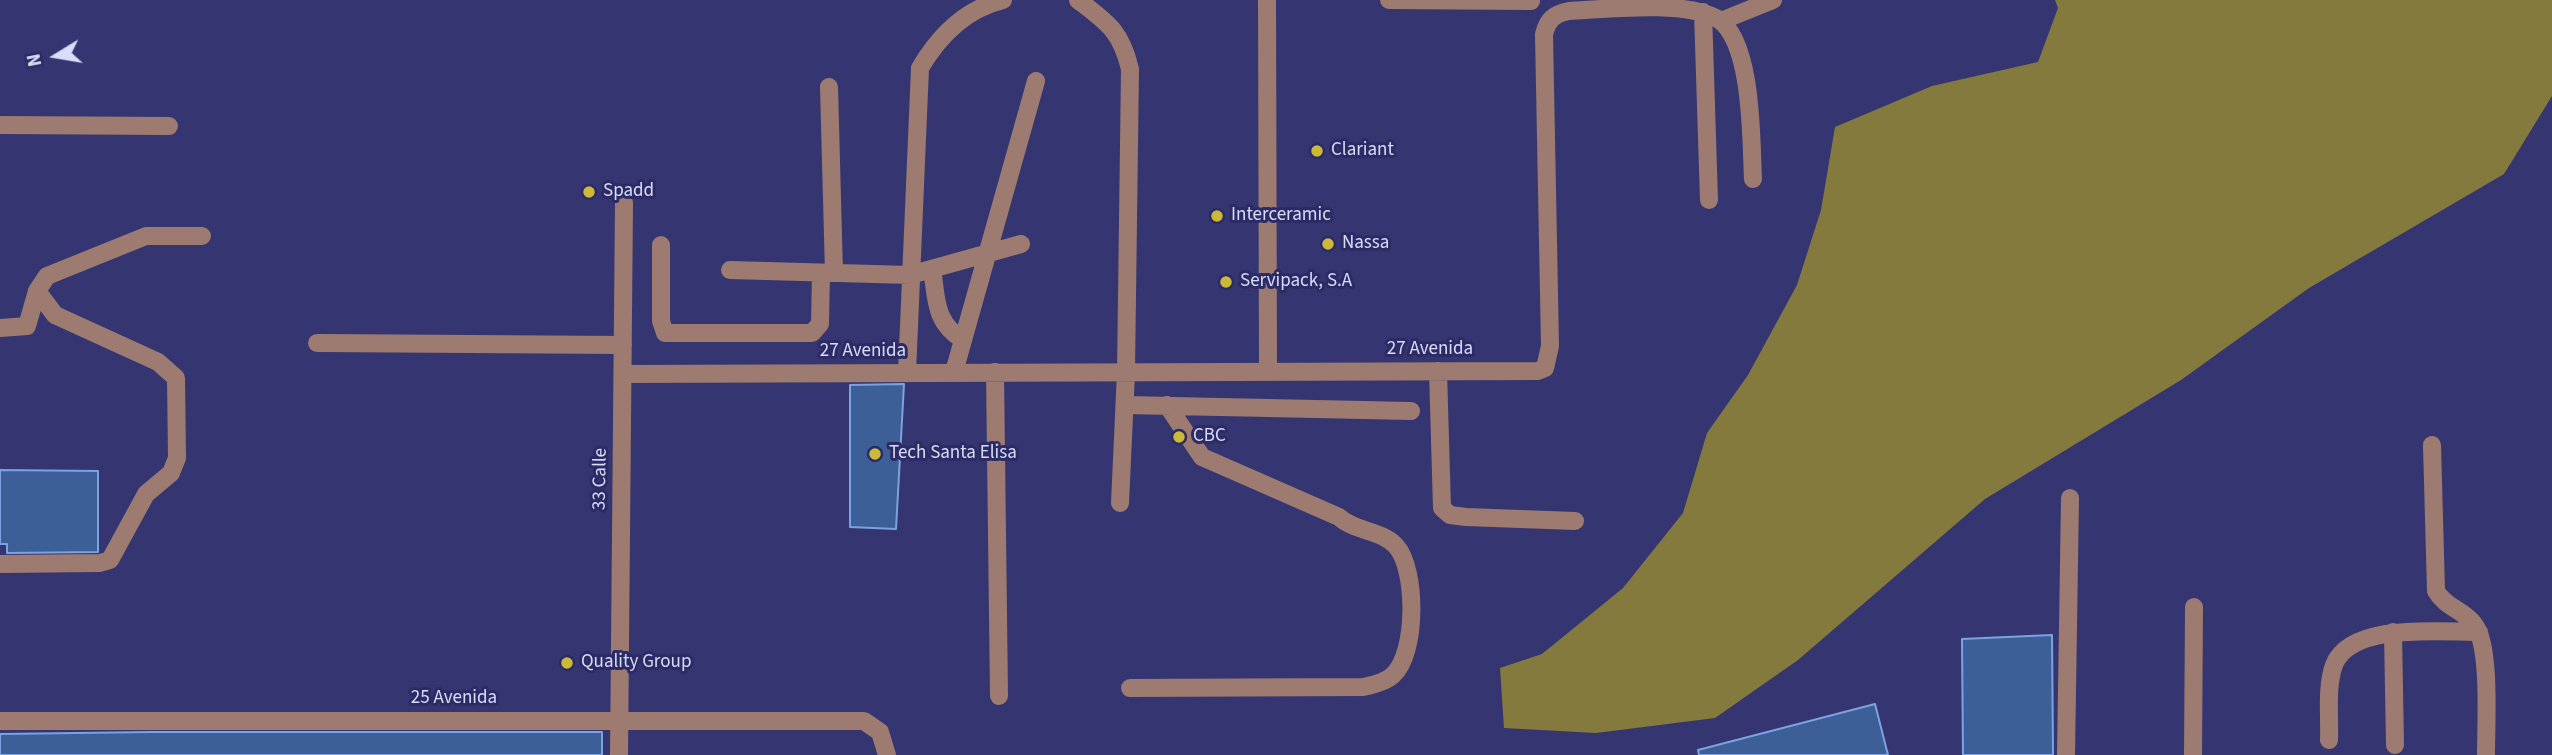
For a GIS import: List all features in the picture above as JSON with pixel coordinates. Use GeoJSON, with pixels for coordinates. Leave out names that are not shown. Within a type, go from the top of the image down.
{"type":"FeatureCollection","features":[{"type":"Feature","properties":{"kind":"street"},"geometry":{"type":"LineString","coordinates":[[907,373],[920,68],[933,45],[956,23],[991,3],[1003,0]]}},
{"type":"Feature","properties":{"kind":"street"},"geometry":{"type":"LineString","coordinates":[[1078,0],[1114,27],[1125,48],[1130,69],[1126,372],[1120,503]]}},
{"type":"Feature","properties":{"kind":"street"},"geometry":{"type":"LineString","coordinates":[[1267,0],[1268,372]]}},
{"type":"Feature","properties":{"kind":"street"},"geometry":{"type":"LineString","coordinates":[[1389,0],[1531,1],[1544,34]]}},
{"type":"Feature","properties":{"kind":"street"},"geometry":{"type":"LineString","coordinates":[[1721,21],[1773,0]]}},
{"type":"Feature","properties":{"kind":"street"},"geometry":{"type":"LineString","coordinates":[[1544,34],[1547,21],[1557,14],[1569,11],[1642,8],[1703,12],[1721,21],[1748,78],[1754,179]]}},
{"type":"Feature","properties":{"kind":"street"},"geometry":{"type":"LineString","coordinates":[[1703,12],[1709,200]]}},
{"type":"Feature","properties":{"kind":"street","name":"27 Avenida"},"geometry":{"type":"LineString","coordinates":[[623,374],[1538,371],[1548,363],[1550,346],[1544,34]]}},
{"type":"Feature","properties":{"kind":"street"},"geometry":{"type":"LineString","coordinates":[[954,372],[1036,81]]}},
{"type":"Feature","properties":{"kind":"street"},"geometry":{"type":"LineString","coordinates":[[661,245],[663,331],[669,334],[812,333],[820,324],[828,273],[829,87]]}},
{"type":"Feature","properties":{"kind":"street"},"geometry":{"type":"LineString","coordinates":[[0,125],[169,126]]}},
{"type":"Feature","properties":{"kind":"street","name":"33 Calle"},"geometry":{"type":"LineString","coordinates":[[618,755],[624,203]]}},
{"type":"Feature","properties":{"kind":"street"},"geometry":{"type":"LineString","coordinates":[[0,327],[27,326],[37,291],[47,276],[146,236],[202,236]]}},
{"type":"Feature","properties":{"kind":"street"},"geometry":{"type":"LineString","coordinates":[[730,270],[910,275],[1021,244]]}},
{"type":"Feature","properties":{"kind":"street"},"geometry":{"type":"LineString","coordinates":[[932,269],[941,320],[948,331],[963,340]]}},
{"type":"Feature","properties":{"kind":"street"},"geometry":{"type":"LineString","coordinates":[[0,564],[110,560],[146,495],[171,473],[177,458],[176,378],[159,362],[55,315],[37,291]]}},
{"type":"Feature","properties":{"kind":"street"},"geometry":{"type":"LineString","coordinates":[[317,343],[622,345]]}},
{"type":"Feature","properties":{"kind":"street"},"geometry":{"type":"LineString","coordinates":[[1438,371],[1442,508],[1450,515],[1466,517],[1574,521]]}},
{"type":"Feature","properties":{"kind":"street"},"geometry":{"type":"LineString","coordinates":[[995,372],[999,696]]}},
{"type":"Feature","properties":{"kind":"street"},"geometry":{"type":"LineString","coordinates":[[1125,405],[1411,411]]}},
{"type":"Feature","properties":{"kind":"street"},"geometry":{"type":"LineString","coordinates":[[1129,688],[1363,688],[1394,675],[1405,656],[1411,621],[1408,565],[1395,544],[1202,457],[1167,405]]}},
{"type":"Feature","properties":{"kind":"street"},"geometry":{"type":"LineString","coordinates":[[2432,444],[2436,591],[2442,602],[2470,619],[2479,632],[2485,672],[2486,755]]}},
{"type":"Feature","properties":{"kind":"street"},"geometry":{"type":"LineString","coordinates":[[2066,755],[2070,498]]}},
{"type":"Feature","properties":{"kind":"street"},"geometry":{"type":"LineString","coordinates":[[2193,755],[2194,607]]}},
{"type":"Feature","properties":{"kind":"street"},"geometry":{"type":"LineString","coordinates":[[2329,740],[2334,663],[2346,648],[2360,640],[2393,632],[2479,632]]}},
{"type":"Feature","properties":{"kind":"street"},"geometry":{"type":"LineString","coordinates":[[2393,632],[2395,745]]}},
{"type":"Feature","properties":{"kind":"street","name":"25 Avenida"},"geometry":{"type":"LineString","coordinates":[[0,721],[864,721],[880,732],[887,755]]}},
{"type":"Feature","properties":{"kind":"shaded area"},"geometry":{"type":"Polygon","coordinates":[[[2055,0],[2552,0],[2552,96],[2504,174],[2309,288],[2181,380],[1985,499],[1798,660],[1715,718],[1596,733],[1504,728],[1500,668],[1542,654],[1623,588],[1683,513],[1707,433],[1748,375],[1797,285],[1821,210],[1835,127],[1932,86],[2038,62],[2058,8],[2055,0]]]}},
{"type":"Feature","properties":{"kind":"building","name":"Tech Santa Elisa"},"geometry":{"type":"Polygon","coordinates":[[[904,384],[896,529],[850,527],[850,385],[904,384]]]}},
{"type":"Feature","properties":{"kind":"building"},"geometry":{"type":"Polygon","coordinates":[[[0,470],[98,471],[98,552],[7,553],[7,544],[0,544],[0,470]]]}},
{"type":"Feature","properties":{"kind":"building"},"geometry":{"type":"Polygon","coordinates":[[[2052,635],[2053,755],[1963,755],[1962,639],[2052,635]]]}},
{"type":"Feature","properties":{"kind":"building"},"geometry":{"type":"Polygon","coordinates":[[[1875,704],[1888,755],[1699,755],[1698,750],[1875,704]]]}},
{"type":"Feature","properties":{"kind":"building"},"geometry":{"type":"Polygon","coordinates":[[[602,732],[602,755],[0,755],[0,734],[602,732]]]}},
{"type":"Feature","properties":{"kind":"place","name":"Clariant"},"geometry":{"type":"Point","coordinates":[1317,151]}},
{"type":"Feature","properties":{"kind":"place","name":"Spadd"},"geometry":{"type":"Point","coordinates":[589,192]}},
{"type":"Feature","properties":{"kind":"place","name":"Interceramic"},"geometry":{"type":"Point","coordinates":[1217,216]}},
{"type":"Feature","properties":{"kind":"place","name":"Nassa"},"geometry":{"type":"Point","coordinates":[1328,244]}},
{"type":"Feature","properties":{"kind":"place","name":"Servipack, S.A"},"geometry":{"type":"Point","coordinates":[1226,282]}},
{"type":"Feature","properties":{"kind":"place","name":"CBC"},"geometry":{"type":"Point","coordinates":[1179,437]}},
{"type":"Feature","properties":{"kind":"place","name":"Tech Santa Elisa"},"geometry":{"type":"Point","coordinates":[875,454]}},
{"type":"Feature","properties":{"kind":"place","name":"Quality Group"},"geometry":{"type":"Point","coordinates":[567,663]}}]}
